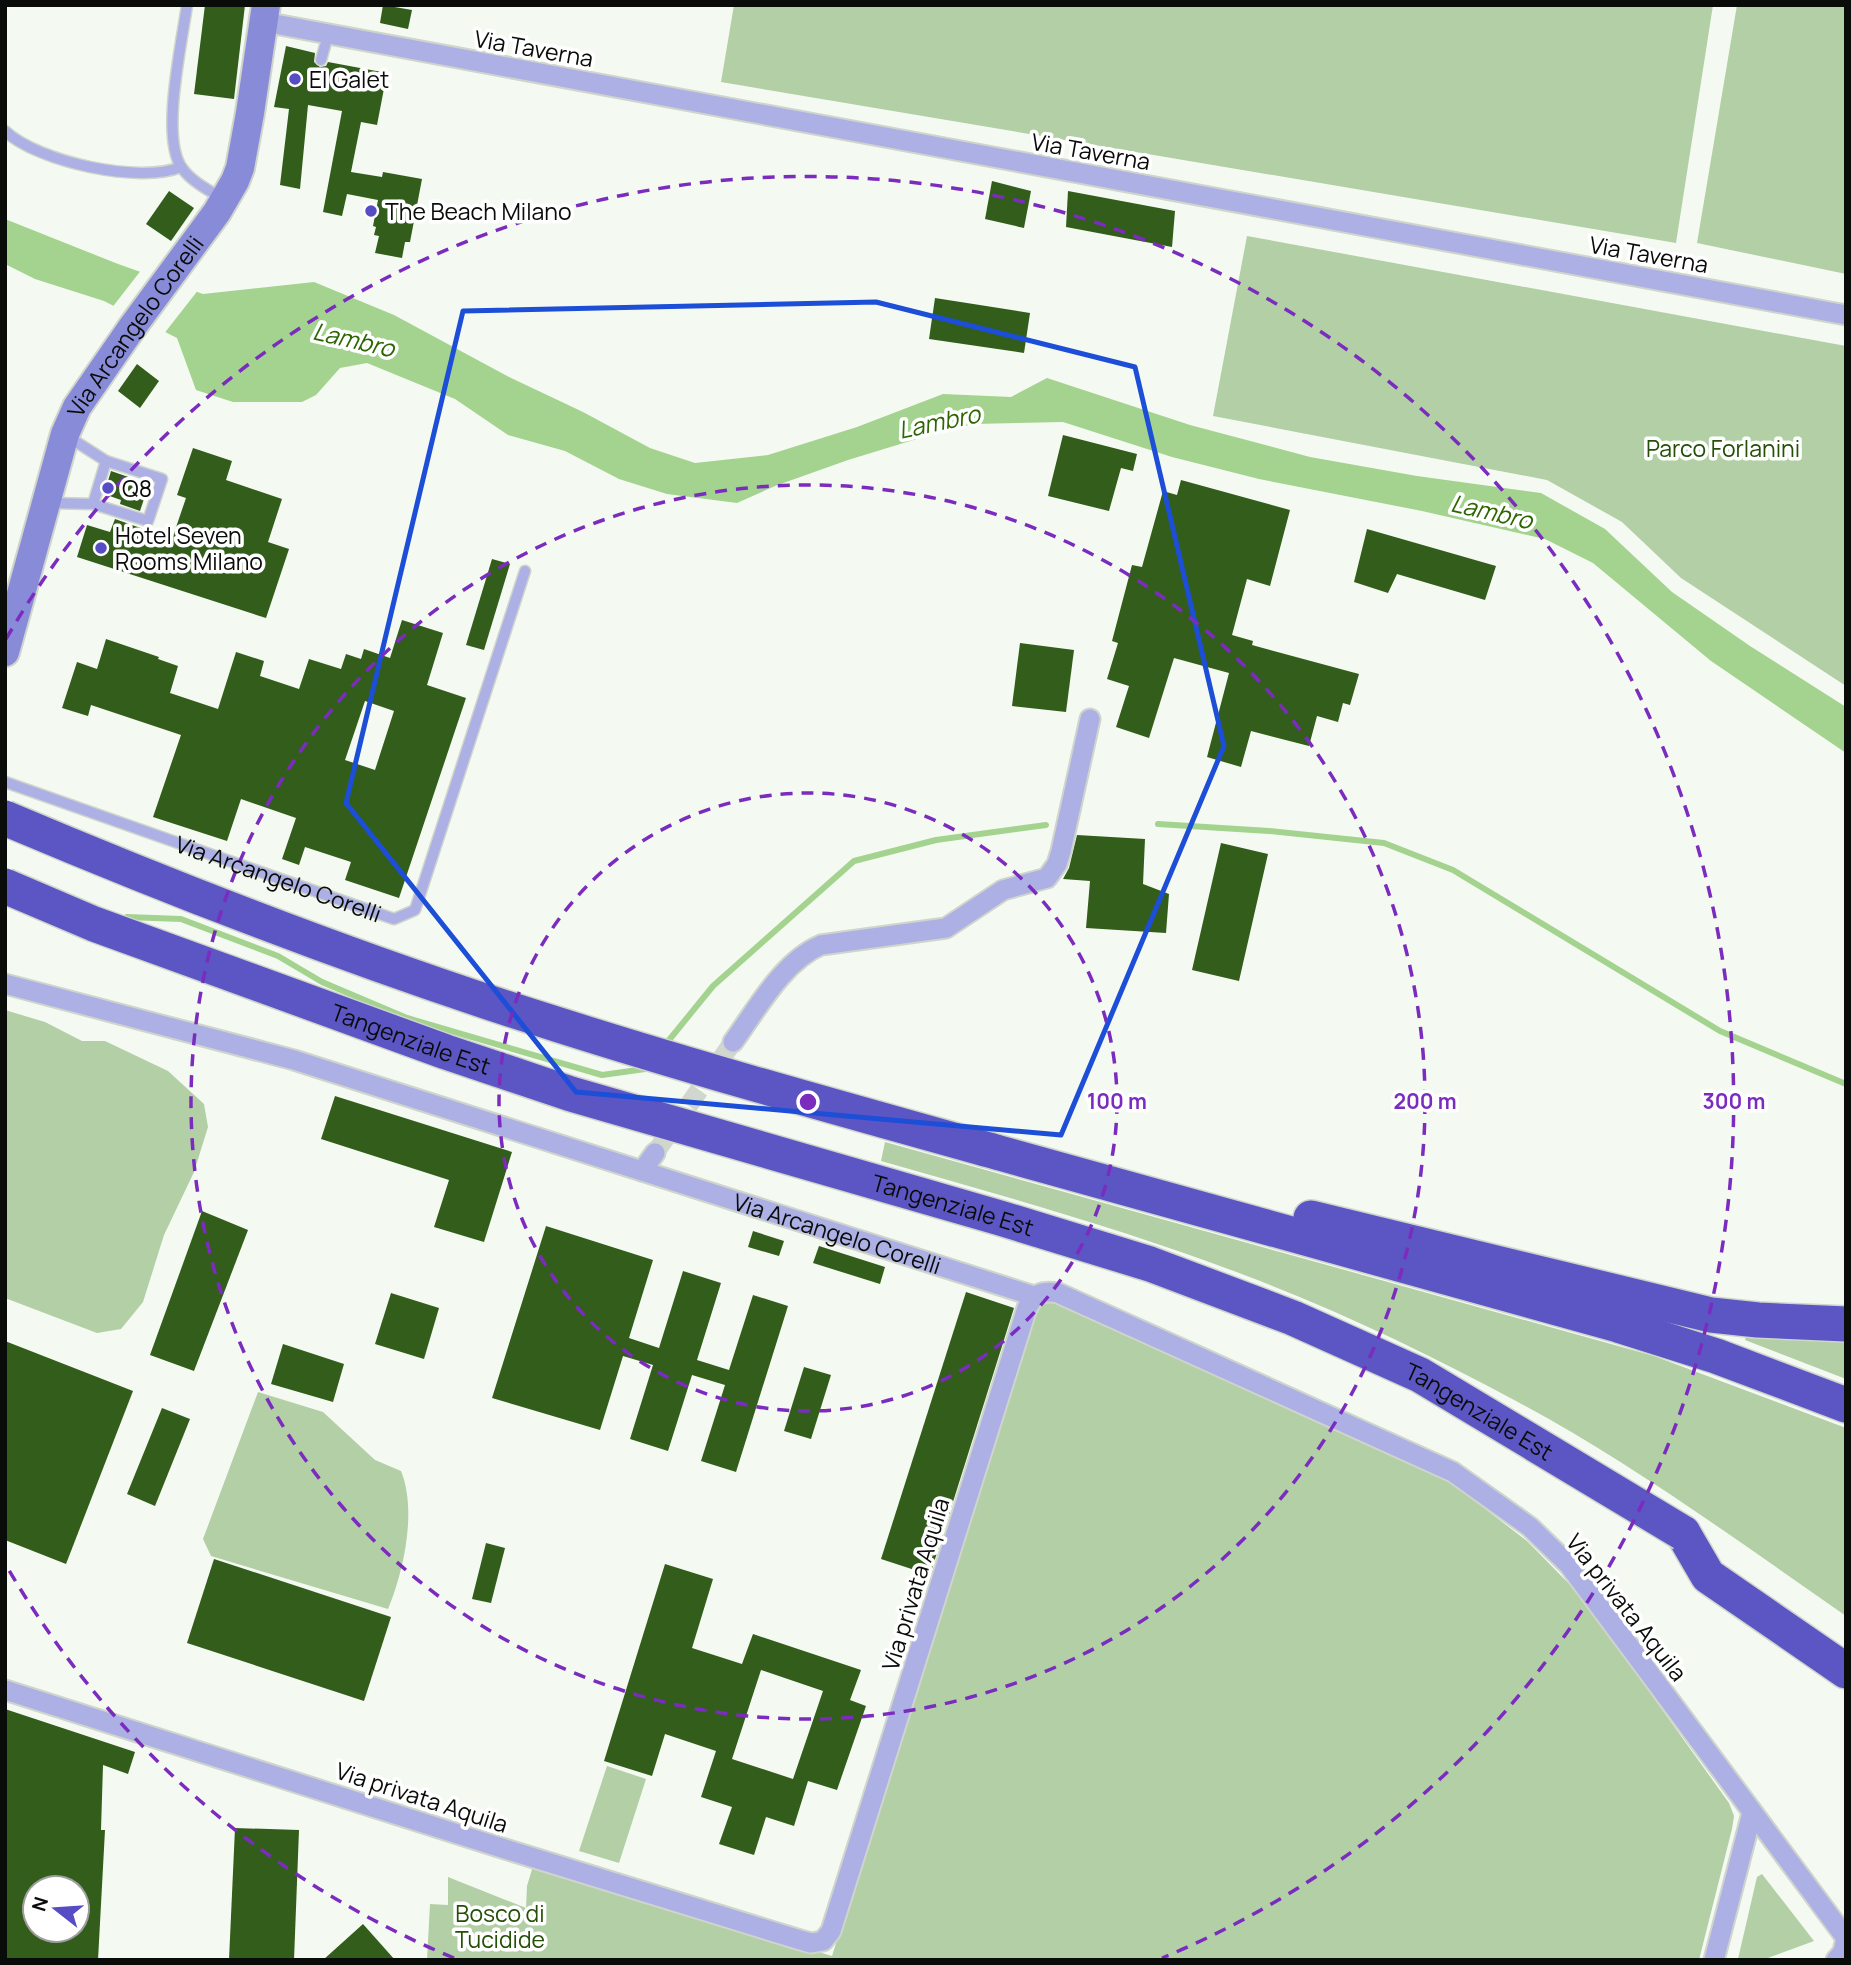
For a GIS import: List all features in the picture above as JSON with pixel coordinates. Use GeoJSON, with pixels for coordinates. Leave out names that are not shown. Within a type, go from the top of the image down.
{"type":"FeatureCollection","features":[{"type":"Feature","properties":{"kind":"highway"},"geometry":{"type":"LineString","coordinates":[[5,818],[222,907],[340,951],[558,1025],[996,1152],[1470,1269],[1711,1315],[1846,1324]]}},
{"type":"Feature","properties":{"kind":"highway","name":"Tangenziale Est"},"geometry":{"type":"LineString","coordinates":[[5,886],[94,924],[471,1061],[572,1094],[1150,1264],[1293,1318],[1420,1375],[1683,1533],[1828,1641],[1846,1671]]}},
{"type":"Feature","properties":{"kind":"highway"},"geometry":{"type":"LineString","coordinates":[[1470,1269],[1618,1325],[1704,1352],[1846,1405]]}},
{"type":"Feature","properties":{"kind":"street","name":"Via Taverna"},"geometry":{"type":"LineString","coordinates":[[265,13],[328,36],[1846,315]]}},
{"type":"Feature","properties":{"kind":"street","name":"Via Arcangelo Corelli"},"geometry":{"type":"LineString","coordinates":[[5,652],[65,435],[77,407],[225,199],[240,168],[265,13]]}},
{"type":"Feature","properties":{"kind":"street"},"geometry":{"type":"LineString","coordinates":[[733,1042],[788,968],[809,950],[821,945],[946,928],[1003,890],[1047,878],[1057,864],[1061,851],[1090,719]]}},
{"type":"Feature","properties":{"kind":"street","name":"Via Arcangelo Corelli"},"geometry":{"type":"LineString","coordinates":[[5,985],[294,1060],[1034,1296]]}},
{"type":"Feature","properties":{"kind":"street"},"geometry":{"type":"LineString","coordinates":[[642,1171],[655,1153]]}},
{"type":"Feature","properties":{"kind":"street","name":"Via privata Aquila"},"geometry":{"type":"LineString","coordinates":[[5,1690],[515,1853],[797,1939],[811,1943],[823,1941],[831,1931],[1023,1321],[1034,1296],[1046,1290],[1058,1293],[1453,1472],[1530,1527],[1569,1564],[1846,1938],[1843,1952],[1836,1960]]}},
{"type":"Feature","properties":{"kind":"street"},"geometry":{"type":"LineString","coordinates":[[1713,1960],[1752,1813]]}},
{"type":"Feature","properties":{"kind":"lane"},"geometry":{"type":"LineString","coordinates":[[187,5],[172,121],[173,143],[181,167],[206,189],[225,199]]}},
{"type":"Feature","properties":{"kind":"lane"},"geometry":{"type":"LineString","coordinates":[[321,60],[328,36]]}},
{"type":"Feature","properties":{"kind":"lane"},"geometry":{"type":"LineString","coordinates":[[5,131],[33,150],[75,163],[122,172],[153,174],[168,173],[181,167]]}},
{"type":"Feature","properties":{"kind":"lane"},"geometry":{"type":"LineString","coordinates":[[46,503],[93,504],[148,522],[162,478],[106,461],[65,435]]}},
{"type":"Feature","properties":{"kind":"lane"},"geometry":{"type":"LineString","coordinates":[[93,504],[106,461]]}},
{"type":"Feature","properties":{"kind":"lane","name":"Via Arcangelo Corelli"},"geometry":{"type":"LineString","coordinates":[[5,782],[394,919],[415,911],[524,571]]}},
{"type":"Feature","properties":{"kind":"highlighted area"},"geometry":{"type":"Polygon","coordinates":[[[876,302],[1135,367],[1224,746],[1061,1135],[576,1092],[346,803],[463,311],[876,302]]]}},
{"type":"Feature","properties":{"kind":"green space"},"geometry":{"type":"Polygon","coordinates":[[[734,5],[1713,5],[1676,243],[721,82],[734,5]]]}},
{"type":"Feature","properties":{"kind":"green space"},"geometry":{"type":"Polygon","coordinates":[[[1737,5],[1846,5],[1846,274],[1697,243],[1737,5]]]}},
{"type":"Feature","properties":{"kind":"green space","name":"Parco Forlanini"},"geometry":{"type":"Polygon","coordinates":[[[1247,236],[1846,346],[1846,686],[1681,578],[1622,522],[1547,480],[1213,416],[1247,236]]]}},
{"type":"Feature","properties":{"kind":"green space"},"geometry":{"type":"Polygon","coordinates":[[[5,1010],[45,1022],[82,1041],[105,1041],[168,1071],[204,1104],[208,1127],[194,1172],[164,1235],[143,1302],[121,1329],[97,1333],[5,1298],[5,1010]]]}},
{"type":"Feature","properties":{"kind":"green space"},"geometry":{"type":"Polygon","coordinates":[[[885,1142],[1654,1356],[1846,1428],[1846,1616],[1601,1450],[1516,1401],[1417,1350],[1316,1304],[1202,1259],[1065,1214],[881,1161],[885,1142]]]}},
{"type":"Feature","properties":{"kind":"green space","name":"Bosco di Tucidide"},"geometry":{"type":"Polygon","coordinates":[[[1049,1301],[1058,1301],[1445,1478],[1527,1541],[1580,1595],[1729,1803],[1734,1816],[1732,1829],[1699,1960],[427,1960],[430,1904],[448,1905],[448,1877],[526,1908],[527,1886],[533,1866],[832,1956],[1032,1323],[1041,1306],[1049,1301]]]}},
{"type":"Feature","properties":{"kind":"green space"},"geometry":{"type":"Polygon","coordinates":[[[1747,1333],[1846,1335],[1846,1379],[1745,1340],[1747,1333]]]}},
{"type":"Feature","properties":{"kind":"green space"},"geometry":{"type":"Polygon","coordinates":[[[258,1392],[323,1412],[375,1460],[401,1471],[406,1487],[408,1522],[399,1577],[388,1609],[211,1556],[203,1539],[258,1392]]]}},
{"type":"Feature","properties":{"kind":"green space"},"geometry":{"type":"Polygon","coordinates":[[[607,1766],[646,1779],[619,1863],[579,1851],[607,1766]]]}},
{"type":"Feature","properties":{"kind":"green space"},"geometry":{"type":"Polygon","coordinates":[[[1762,1874],[1814,1941],[1768,1958],[1738,1959],[1757,1877],[1762,1874]]]}},
{"type":"Feature","properties":{"kind":"water","name":"Lambro"},"geometry":{"type":"Polygon","coordinates":[[[5,219],[203,294],[314,282],[394,315],[650,448],[695,463],[768,455],[857,427],[943,394],[1011,397],[1047,378],[1190,425],[1310,457],[1417,476],[1541,493],[1605,529],[1672,592],[1846,707],[1846,753],[1711,661],[1593,563],[1545,539],[1422,511],[1259,479],[1172,457],[1063,422],[973,424],[848,460],[775,486],[737,503],[667,494],[619,479],[565,451],[508,435],[455,399],[367,363],[340,368],[316,395],[302,402],[233,402],[196,390],[177,338],[104,301],[35,279],[5,264],[5,219]]]}},
{"type":"Feature","properties":{"kind":"pier"},"geometry":{"type":"Polygon","coordinates":[[[142,269],[199,289],[163,335],[111,309],[142,269]]]}},
{"type":"Feature","properties":{"kind":"building"},"geometry":{"type":"Polygon","coordinates":[[[205,5],[245,5],[234,99],[194,94],[205,5]]]}},
{"type":"Feature","properties":{"kind":"building"},"geometry":{"type":"Polygon","coordinates":[[[383,5],[412,10],[408,29],[380,23],[383,5]]]}},
{"type":"Feature","properties":{"kind":"building"},"geometry":{"type":"Polygon","coordinates":[[[286,46],[315,53],[314,62],[320,67],[326,66],[328,62],[387,73],[377,125],[361,122],[351,172],[382,177],[383,172],[422,179],[410,242],[405,242],[402,258],[375,253],[379,236],[374,235],[376,227],[373,226],[378,200],[347,194],[342,216],[323,212],[342,111],[308,105],[300,189],[280,185],[289,109],[274,107],[286,46]]]}},
{"type":"Feature","properties":{"kind":"building"},"geometry":{"type":"Polygon","coordinates":[[[992,181],[1031,191],[1024,228],[985,219],[992,181]]]}},
{"type":"Feature","properties":{"kind":"building"},"geometry":{"type":"Polygon","coordinates":[[[169,191],[194,208],[171,241],[146,224],[169,191]]]}},
{"type":"Feature","properties":{"kind":"building"},"geometry":{"type":"Polygon","coordinates":[[[1068,191],[1175,211],[1172,247],[1066,227],[1068,191]]]}},
{"type":"Feature","properties":{"kind":"building"},"geometry":{"type":"Polygon","coordinates":[[[935,298],[1030,313],[1024,353],[929,339],[935,298]]]}},
{"type":"Feature","properties":{"kind":"building"},"geometry":{"type":"Polygon","coordinates":[[[137,364],[159,381],[140,408],[118,391],[137,364]]]}},
{"type":"Feature","properties":{"kind":"building"},"geometry":{"type":"Polygon","coordinates":[[[1063,435],[1137,454],[1133,471],[1121,468],[1109,511],[1048,496],[1063,435]]]}},
{"type":"Feature","properties":{"kind":"building"},"geometry":{"type":"Polygon","coordinates":[[[193,448],[232,461],[226,480],[282,499],[268,542],[289,549],[266,618],[77,557],[87,525],[110,532],[115,519],[172,539],[186,498],[177,495],[193,448]]]}},
{"type":"Feature","properties":{"kind":"building"},"geometry":{"type":"Polygon","coordinates":[[[111,471],[149,484],[140,511],[120,504],[121,500],[104,494],[111,471]]]}},
{"type":"Feature","properties":{"kind":"building"},"geometry":{"type":"Polygon","coordinates":[[[1181,480],[1290,510],[1270,586],[1247,579],[1232,635],[1253,641],[1252,645],[1359,674],[1350,705],[1343,703],[1338,722],[1317,716],[1309,746],[1251,731],[1241,767],[1207,757],[1229,673],[1174,658],[1149,738],[1116,727],[1129,686],[1107,679],[1118,643],[1112,641],[1132,565],[1142,567],[1163,491],[1177,495],[1181,480]]]}},
{"type":"Feature","properties":{"kind":"building"},"geometry":{"type":"Polygon","coordinates":[[[1367,529],[1496,566],[1485,600],[1397,574],[1388,593],[1354,582],[1367,529]]]}},
{"type":"Feature","properties":{"kind":"building"},"geometry":{"type":"Polygon","coordinates":[[[492,559],[510,564],[484,650],[466,645],[492,559]]]}},
{"type":"Feature","properties":{"kind":"building"},"geometry":{"type":"Polygon","coordinates":[[[402,620],[443,633],[427,685],[466,698],[399,898],[345,880],[351,862],[305,847],[299,865],[282,859],[296,818],[241,799],[227,841],[153,817],[181,735],[91,705],[88,716],[62,708],[77,662],[97,669],[106,639],[178,666],[170,693],[218,709],[236,652],[264,661],[260,676],[299,689],[309,659],[341,669],[346,654],[361,659],[364,649],[390,658],[402,620]],[[365,701],[345,760],[375,770],[394,711],[365,701]]]}},
{"type":"Feature","properties":{"kind":"building"},"geometry":{"type":"Polygon","coordinates":[[[1020,643],[1074,650],[1066,712],[1012,706],[1020,643]]]}},
{"type":"Feature","properties":{"kind":"building"},"geometry":{"type":"Polygon","coordinates":[[[1077,835],[1145,839],[1143,884],[1169,894],[1166,933],[1086,928],[1090,881],[1063,879],[1069,868],[1077,835]]]}},
{"type":"Feature","properties":{"kind":"building"},"geometry":{"type":"Polygon","coordinates":[[[1221,843],[1268,854],[1239,981],[1192,970],[1221,843]]]}},
{"type":"Feature","properties":{"kind":"building"},"geometry":{"type":"Polygon","coordinates":[[[335,1096],[512,1152],[484,1242],[434,1227],[449,1180],[321,1139],[335,1096]]]}},
{"type":"Feature","properties":{"kind":"building"},"geometry":{"type":"Polygon","coordinates":[[[202,1211],[248,1230],[194,1371],[150,1355],[202,1211]]]}},
{"type":"Feature","properties":{"kind":"building"},"geometry":{"type":"Polygon","coordinates":[[[546,1226],[653,1260],[629,1338],[659,1348],[683,1271],[721,1283],[697,1360],[729,1370],[753,1295],[788,1306],[736,1472],[701,1461],[725,1385],[692,1375],[668,1451],[630,1439],[653,1365],[623,1356],[600,1430],[492,1398],[546,1226]]]}},
{"type":"Feature","properties":{"kind":"building"},"geometry":{"type":"Polygon","coordinates":[[[753,1231],[784,1241],[779,1256],[748,1247],[753,1231]]]}},
{"type":"Feature","properties":{"kind":"building"},"geometry":{"type":"Polygon","coordinates":[[[819,1246],[885,1267],[880,1284],[813,1263],[819,1246]]]}},
{"type":"Feature","properties":{"kind":"building"},"geometry":{"type":"Polygon","coordinates":[[[966,1292],[1014,1308],[930,1575],[881,1559],[966,1292]]]}},
{"type":"Feature","properties":{"kind":"building"},"geometry":{"type":"Polygon","coordinates":[[[391,1293],[439,1308],[424,1359],[375,1344],[391,1293]]]}},
{"type":"Feature","properties":{"kind":"building"},"geometry":{"type":"Polygon","coordinates":[[[5,1341],[133,1391],[66,1564],[5,1540],[5,1341]]]}},
{"type":"Feature","properties":{"kind":"building"},"geometry":{"type":"Polygon","coordinates":[[[283,1344],[344,1364],[333,1402],[271,1384],[283,1344]]]}},
{"type":"Feature","properties":{"kind":"building"},"geometry":{"type":"Polygon","coordinates":[[[804,1367],[831,1375],[811,1439],[784,1431],[804,1367]]]}},
{"type":"Feature","properties":{"kind":"building"},"geometry":{"type":"Polygon","coordinates":[[[162,1408],[190,1419],[155,1506],[127,1494],[162,1408]]]}},
{"type":"Feature","properties":{"kind":"building"},"geometry":{"type":"Polygon","coordinates":[[[486,1543],[505,1548],[491,1603],[472,1599],[486,1543]]]}},
{"type":"Feature","properties":{"kind":"building"},"geometry":{"type":"Polygon","coordinates":[[[214,1559],[391,1617],[364,1701],[187,1643],[214,1559]]]}},
{"type":"Feature","properties":{"kind":"building"},"geometry":{"type":"Polygon","coordinates":[[[665,1564],[713,1579],[692,1648],[742,1664],[753,1634],[861,1670],[850,1700],[866,1706],[837,1790],[808,1781],[794,1826],[766,1817],[754,1855],[719,1844],[732,1807],[701,1797],[716,1751],[665,1734],[652,1776],[604,1761],[665,1564]],[[761,1670],[732,1759],[793,1779],[823,1691],[761,1670]]]}},
{"type":"Feature","properties":{"kind":"building"},"geometry":{"type":"Polygon","coordinates":[[[5,1709],[135,1752],[128,1774],[103,1765],[101,1830],[105,1830],[98,1960],[5,1960],[5,1709]]]}},
{"type":"Feature","properties":{"kind":"building"},"geometry":{"type":"Polygon","coordinates":[[[235,1828],[299,1830],[294,1960],[229,1960],[235,1828]]]}},
{"type":"Feature","properties":{"kind":"building"},"geometry":{"type":"Polygon","coordinates":[[[363,1924],[395,1960],[323,1960],[363,1924]]]}},
{"type":"Feature","properties":{"kind":"waterway"},"geometry":{"type":"LineString","coordinates":[[1158,824],[1269,831],[1384,843],[1453,870],[1720,1031],[1846,1084]]}},
{"type":"Feature","properties":{"kind":"waterway"},"geometry":{"type":"LineString","coordinates":[[665,1045],[713,986],[854,861],[936,840],[1046,825]]}},
{"type":"Feature","properties":{"kind":"waterway"},"geometry":{"type":"LineString","coordinates":[[127,917],[181,919],[278,956],[322,982],[407,1018],[602,1075],[645,1069],[649,1064]]}},
{"type":"Feature","properties":{"kind":"tunnel"},"geometry":{"type":"LineString","coordinates":[[655,1153],[733,1042]]}},
{"type":"Feature","properties":{"kind":"place","name":"El Galet"},"geometry":{"type":"Point","coordinates":[295,79]}},
{"type":"Feature","properties":{"kind":"place","name":"The Beach Milano"},"geometry":{"type":"Point","coordinates":[371,211]}},
{"type":"Feature","properties":{"kind":"place","name":"Q8"},"geometry":{"type":"Point","coordinates":[108,488]}},
{"type":"Feature","properties":{"kind":"place","name":"Hotel Seven Rooms Milano"},"geometry":{"type":"Point","coordinates":[101,548]}}]}
